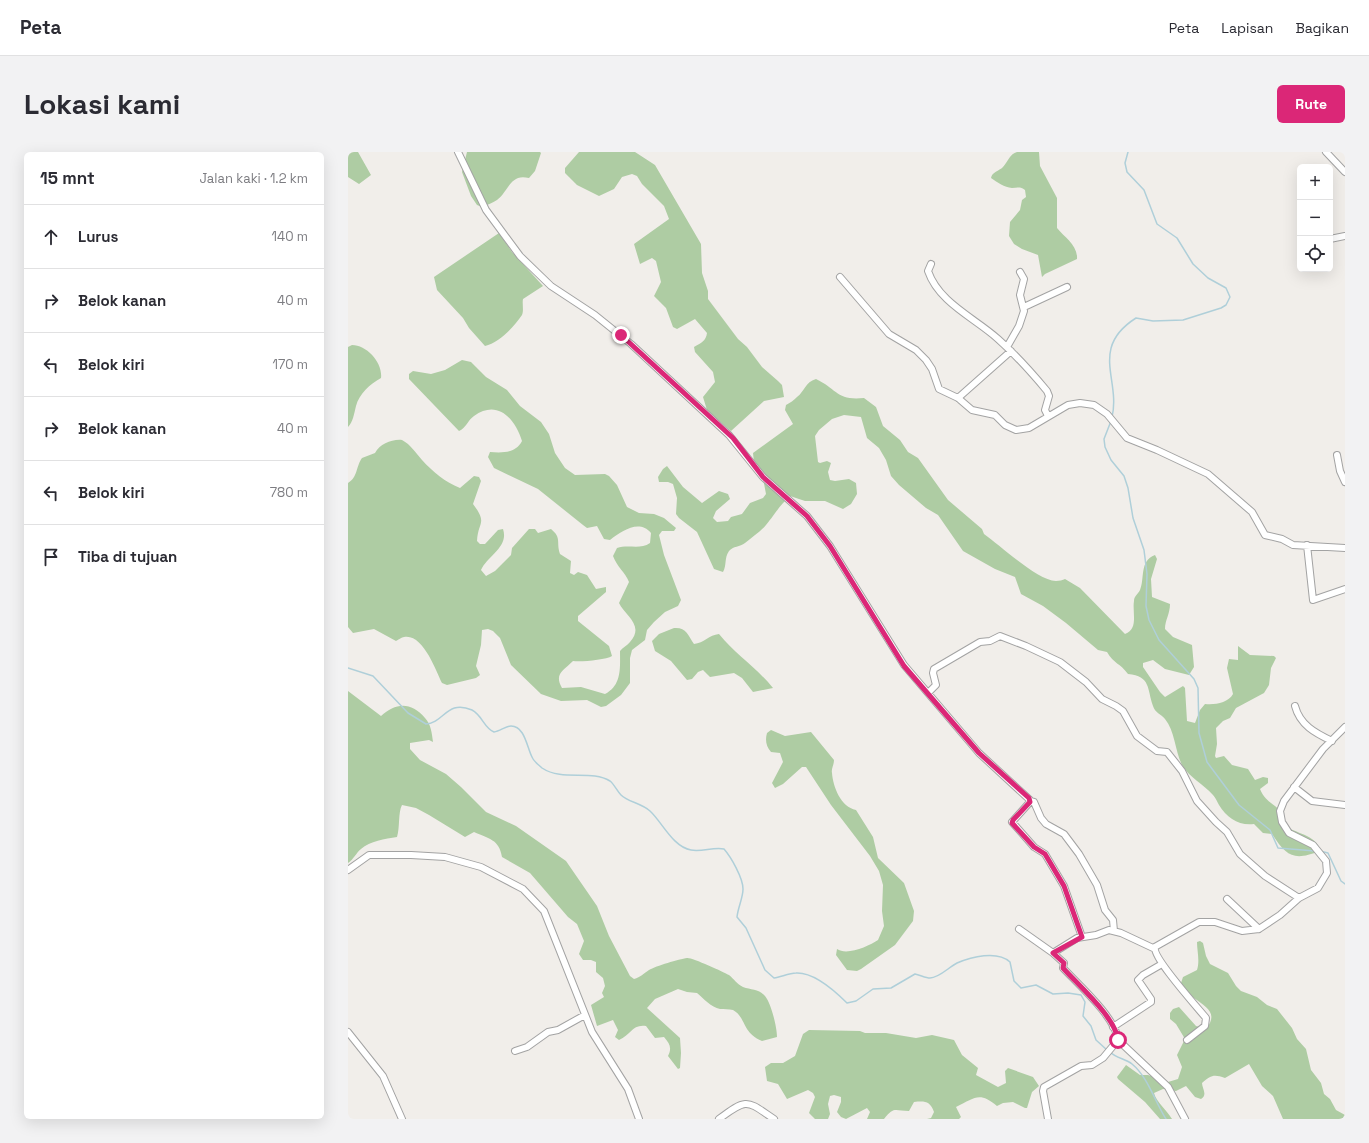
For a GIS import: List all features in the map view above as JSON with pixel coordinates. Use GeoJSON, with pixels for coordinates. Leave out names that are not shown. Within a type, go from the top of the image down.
{"type":"FeatureCollection","features":[{"type":"Feature","properties":{"kind":"street"},"geometry":{"type":"LineString","coordinates":[[458,152],[486,210],[520,256],[551,286],[595,315],[631,344],[733,438],[763,477],[807,516],[830,546],[901,662],[979,753],[1035,804],[1041,818],[1046,824],[1064,834],[1097,884],[1105,910],[1113,922],[1114,931]]}},
{"type":"Feature","properties":{"kind":"street"},"geometry":{"type":"LineString","coordinates":[[1326,152],[1345,172]]}},
{"type":"Feature","properties":{"kind":"street"},"geometry":{"type":"LineString","coordinates":[[1333,238],[1345,236]]}},
{"type":"Feature","properties":{"kind":"street"},"geometry":{"type":"LineString","coordinates":[[931,264],[928,271],[934,284],[942,294],[1009,349],[1048,394],[1049,399],[1045,410],[1048,416]]}},
{"type":"Feature","properties":{"kind":"street"},"geometry":{"type":"LineString","coordinates":[[958,398],[1009,349],[1019,326],[1024,307],[1020,295],[1024,279],[1020,272]]}},
{"type":"Feature","properties":{"kind":"street"},"geometry":{"type":"LineString","coordinates":[[840,277],[889,334],[916,350],[926,360],[932,369],[939,389],[958,398],[972,410],[995,415],[1005,425],[1016,430],[1028,428],[1068,405],[1080,403],[1094,405],[1107,414],[1127,438],[1157,450],[1208,474],[1252,512],[1264,535],[1282,539],[1293,545],[1345,548]]}},
{"type":"Feature","properties":{"kind":"street"},"geometry":{"type":"LineString","coordinates":[[1024,307],[1068,287]]}},
{"type":"Feature","properties":{"kind":"street"},"geometry":{"type":"LineString","coordinates":[[1337,455],[1340,471],[1345,482]]}},
{"type":"Feature","properties":{"kind":"street"},"geometry":{"type":"LineString","coordinates":[[1307,545],[1313,600],[1345,589]]}},
{"type":"Feature","properties":{"kind":"street"},"geometry":{"type":"LineString","coordinates":[[928,693],[936,685],[932,673],[934,669],[980,642],[990,641],[1000,636],[1060,662],[1086,682],[1102,699],[1123,711],[1137,736],[1157,751],[1167,752],[1182,772],[1197,801],[1227,832],[1240,854],[1265,876],[1299,898]]}},
{"type":"Feature","properties":{"kind":"street"},"geometry":{"type":"LineString","coordinates":[[1295,706],[1297,717],[1312,732],[1332,741]]}},
{"type":"Feature","properties":{"kind":"street"},"geometry":{"type":"LineString","coordinates":[[1053,953],[1082,937],[1109,930],[1148,946],[1155,947],[1199,922],[1215,922],[1242,930],[1259,929],[1280,915],[1299,898],[1318,888],[1327,873],[1326,861],[1317,849],[1289,833],[1282,822],[1280,811],[1282,805],[1294,787],[1345,727]]}},
{"type":"Feature","properties":{"kind":"street"},"geometry":{"type":"LineString","coordinates":[[1294,787],[1312,801],[1345,805]]}},
{"type":"Feature","properties":{"kind":"street"},"geometry":{"type":"LineString","coordinates":[[1030,801],[1012,823],[1034,847],[1044,853],[1049,860],[1064,886],[1082,937]]}},
{"type":"Feature","properties":{"kind":"street"},"geometry":{"type":"LineString","coordinates":[[348,870],[369,855],[445,857],[480,867],[523,889],[535,900],[546,915],[595,1037],[628,1089],[639,1119]]}},
{"type":"Feature","properties":{"kind":"street"},"geometry":{"type":"LineString","coordinates":[[1227,899],[1259,929]]}},
{"type":"Feature","properties":{"kind":"street"},"geometry":{"type":"LineString","coordinates":[[1019,929],[1053,953],[1064,963],[1063,968],[1106,1015],[1118,1034],[1118,1040],[1103,1058],[1092,1065],[1081,1066],[1044,1087],[1042,1091],[1048,1119]]}},
{"type":"Feature","properties":{"kind":"street"},"geometry":{"type":"LineString","coordinates":[[1155,947],[1155,953],[1162,964],[1206,1018],[1205,1026],[1187,1040]]}},
{"type":"Feature","properties":{"kind":"street"},"geometry":{"type":"LineString","coordinates":[[1114,1027],[1151,1002],[1151,999],[1138,980],[1143,975],[1162,964]]}},
{"type":"Feature","properties":{"kind":"street"},"geometry":{"type":"LineString","coordinates":[[515,1051],[585,1015]]}},
{"type":"Feature","properties":{"kind":"street"},"geometry":{"type":"LineString","coordinates":[[348,1032],[383,1076],[402,1119]]}},
{"type":"Feature","properties":{"kind":"street"},"geometry":{"type":"LineString","coordinates":[[1118,1040],[1168,1087],[1185,1119]]}},
{"type":"Feature","properties":{"kind":"street"},"geometry":{"type":"LineString","coordinates":[[719,1119],[735,1109],[748,1104],[754,1105],[774,1119]]}},
{"type":"Feature","properties":{"kind":"green space"},"geometry":{"type":"Polygon","coordinates":[[[348,152],[358,152],[371,175],[359,184],[348,177],[348,152]]]}},
{"type":"Feature","properties":{"kind":"green space"},"geometry":{"type":"Polygon","coordinates":[[[467,152],[541,153],[535,171],[529,178],[523,177],[514,180],[497,200],[482,207],[477,205],[471,196],[462,172],[467,152]]]}},
{"type":"Feature","properties":{"kind":"green space"},"geometry":{"type":"Polygon","coordinates":[[[579,152],[635,152],[655,165],[701,244],[702,273],[708,291],[708,299],[738,339],[747,347],[762,367],[782,385],[784,397],[764,401],[731,431],[707,410],[703,397],[715,382],[713,372],[695,352],[694,347],[704,340],[707,333],[695,319],[677,329],[673,327],[666,308],[654,296],[661,282],[656,261],[652,258],[640,264],[634,244],[669,219],[664,206],[642,184],[637,176],[632,174],[622,177],[614,189],[599,196],[577,185],[565,173],[565,168],[579,152]]]}},
{"type":"Feature","properties":{"kind":"green space"},"geometry":{"type":"Polygon","coordinates":[[[1017,152],[1039,152],[1040,166],[1057,198],[1057,228],[1073,245],[1077,254],[1077,259],[1045,274],[1042,277],[1038,255],[1022,249],[1014,244],[1009,236],[1010,222],[1020,210],[1022,200],[1026,197],[1025,190],[1006,187],[991,178],[994,173],[1003,167],[1011,156],[1017,152]]]}},
{"type":"Feature","properties":{"kind":"green space"},"geometry":{"type":"Polygon","coordinates":[[[499,233],[512,252],[543,286],[523,299],[522,315],[515,324],[496,342],[485,346],[469,328],[463,318],[437,290],[434,277],[499,233]]]}},
{"type":"Feature","properties":{"kind":"green space"},"geometry":{"type":"Polygon","coordinates":[[[352,345],[363,348],[373,356],[377,361],[381,372],[381,378],[362,393],[348,427],[348,347],[352,345]]]}},
{"type":"Feature","properties":{"kind":"green space"},"geometry":{"type":"Polygon","coordinates":[[[462,360],[471,362],[486,377],[507,390],[520,406],[541,422],[549,434],[555,453],[565,468],[575,475],[605,474],[609,476],[617,485],[627,507],[639,513],[654,514],[664,518],[676,528],[674,531],[662,531],[659,535],[664,555],[681,600],[678,606],[665,612],[654,622],[647,630],[645,640],[632,650],[630,658],[630,683],[621,695],[606,706],[601,707],[587,700],[561,701],[541,694],[511,665],[500,638],[493,631],[488,629],[482,630],[481,645],[476,666],[480,675],[476,678],[447,685],[442,683],[423,647],[411,637],[404,637],[396,641],[374,629],[353,633],[348,627],[348,483],[354,478],[362,458],[375,453],[380,447],[387,443],[394,440],[402,440],[410,446],[435,473],[455,486],[460,488],[474,476],[479,477],[481,481],[473,504],[481,519],[477,541],[480,544],[485,544],[498,530],[503,529],[504,535],[501,546],[481,570],[486,576],[495,571],[511,555],[512,548],[529,529],[535,529],[538,533],[551,529],[558,538],[560,554],[571,561],[570,573],[574,575],[578,572],[587,575],[596,589],[606,587],[606,592],[578,616],[578,621],[609,646],[612,656],[604,659],[573,661],[563,670],[559,676],[559,679],[562,688],[581,687],[605,694],[615,686],[620,670],[620,651],[634,636],[635,626],[619,603],[629,582],[613,556],[617,548],[638,547],[650,543],[651,533],[641,527],[636,527],[625,530],[610,540],[604,539],[597,526],[587,528],[538,489],[494,468],[488,457],[490,452],[504,452],[513,450],[522,441],[510,418],[497,410],[482,411],[474,416],[459,431],[409,379],[409,374],[413,371],[431,374],[445,370],[462,360]]]}},
{"type":"Feature","properties":{"kind":"green space"},"geometry":{"type":"Polygon","coordinates":[[[816,379],[842,396],[848,398],[864,398],[876,407],[883,426],[900,440],[908,452],[918,458],[948,500],[982,529],[984,534],[1019,562],[1039,575],[1056,581],[1065,579],[1080,588],[1125,634],[1132,628],[1134,620],[1134,599],[1140,590],[1143,571],[1147,561],[1155,555],[1157,559],[1151,579],[1152,597],[1170,604],[1165,629],[1173,637],[1192,645],[1194,667],[1189,675],[1165,669],[1153,660],[1143,663],[1143,667],[1165,697],[1183,686],[1185,688],[1187,721],[1195,723],[1200,710],[1205,704],[1221,703],[1231,697],[1233,694],[1227,668],[1229,659],[1238,660],[1238,646],[1250,655],[1274,656],[1276,658],[1271,668],[1269,685],[1264,693],[1236,708],[1230,718],[1223,721],[1216,728],[1217,744],[1215,756],[1216,758],[1224,756],[1232,765],[1248,769],[1255,780],[1263,777],[1268,778],[1268,783],[1260,789],[1262,794],[1281,812],[1287,827],[1312,839],[1316,842],[1320,851],[1304,856],[1292,855],[1282,848],[1272,834],[1263,833],[1254,824],[1243,824],[1226,814],[1215,797],[1185,770],[1178,754],[1171,729],[1165,719],[1154,708],[1147,684],[1141,677],[1128,674],[1112,659],[1107,652],[1098,650],[1043,606],[1021,594],[1015,577],[995,569],[963,551],[938,515],[926,508],[899,485],[891,476],[886,460],[879,448],[867,438],[861,417],[844,415],[832,419],[819,430],[815,436],[818,462],[820,463],[827,461],[831,463],[828,472],[830,480],[835,481],[849,479],[856,483],[857,494],[851,504],[843,509],[825,501],[805,501],[790,496],[761,530],[743,544],[732,548],[729,551],[723,572],[714,569],[697,532],[676,514],[677,498],[673,484],[668,482],[659,482],[658,477],[667,466],[683,487],[702,503],[719,491],[728,494],[730,499],[716,511],[713,518],[717,522],[728,521],[731,517],[742,514],[750,503],[763,498],[766,494],[762,473],[754,462],[753,453],[793,424],[785,410],[786,405],[800,395],[807,384],[816,379]]]}},
{"type":"Feature","properties":{"kind":"green space"},"geometry":{"type":"Polygon","coordinates":[[[674,628],[684,630],[694,644],[719,634],[773,688],[753,692],[742,678],[734,673],[710,677],[703,670],[698,672],[692,679],[687,680],[671,661],[655,651],[652,641],[659,634],[674,628]]]}},
{"type":"Feature","properties":{"kind":"green space"},"geometry":{"type":"Polygon","coordinates":[[[348,691],[381,716],[397,706],[409,706],[420,712],[429,723],[433,742],[429,740],[410,743],[410,749],[420,760],[446,774],[486,812],[516,826],[566,861],[597,906],[609,936],[630,976],[634,979],[649,970],[673,961],[687,958],[708,965],[729,975],[743,987],[758,991],[765,996],[773,1015],[777,1037],[762,1041],[747,1030],[740,1017],[733,1010],[717,1008],[697,993],[678,989],[655,999],[647,1008],[680,1038],[680,1068],[678,1069],[668,1056],[670,1048],[666,1039],[664,1037],[655,1038],[646,1026],[634,1028],[619,1040],[615,1037],[618,1030],[613,1020],[597,1026],[591,1005],[604,997],[602,993],[605,986],[603,978],[596,972],[596,962],[591,960],[583,960],[579,954],[584,941],[577,924],[568,917],[530,873],[502,857],[501,851],[492,840],[474,832],[465,837],[416,808],[402,805],[397,837],[378,841],[365,846],[348,863],[348,691]]]}},
{"type":"Feature","properties":{"kind":"green space"},"geometry":{"type":"Polygon","coordinates":[[[771,730],[785,736],[811,732],[834,760],[832,770],[833,778],[839,796],[846,805],[856,810],[873,837],[878,858],[904,883],[914,911],[913,921],[895,945],[857,971],[847,970],[836,955],[837,949],[841,951],[852,951],[878,940],[884,926],[882,911],[883,885],[879,871],[870,856],[831,805],[806,767],[802,767],[783,784],[775,788],[772,783],[783,762],[780,753],[771,752],[767,745],[767,733],[771,730]]]}},
{"type":"Feature","properties":{"kind":"green space"},"geometry":{"type":"Polygon","coordinates":[[[1200,941],[1203,943],[1206,956],[1210,964],[1228,973],[1241,991],[1257,997],[1267,1005],[1277,1009],[1292,1028],[1297,1039],[1306,1049],[1311,1070],[1321,1083],[1324,1094],[1330,1099],[1336,1110],[1345,1115],[1345,1119],[1283,1119],[1273,1096],[1262,1086],[1249,1064],[1225,1078],[1213,1076],[1208,1078],[1202,1083],[1204,1096],[1201,1099],[1195,1097],[1186,1086],[1176,1091],[1163,1089],[1154,1093],[1157,1100],[1172,1119],[1160,1119],[1145,1102],[1118,1079],[1117,1077],[1126,1065],[1140,1075],[1148,1075],[1168,1082],[1178,1079],[1182,1067],[1177,1055],[1185,1039],[1176,1024],[1170,1019],[1170,1013],[1173,1009],[1179,1007],[1196,1026],[1206,1029],[1211,1019],[1209,1011],[1187,991],[1181,983],[1183,977],[1197,970],[1197,942],[1200,941]]]}},
{"type":"Feature","properties":{"kind":"green space"},"geometry":{"type":"Polygon","coordinates":[[[809,1030],[860,1031],[865,1033],[886,1033],[916,1038],[932,1035],[954,1040],[962,1055],[978,1068],[976,1075],[998,1087],[1006,1083],[1005,1071],[1008,1068],[1033,1077],[1039,1086],[1032,1092],[1027,1108],[1013,1102],[1003,1103],[997,1106],[991,1101],[981,1097],[956,1107],[961,1117],[959,1119],[927,1119],[931,1118],[934,1112],[931,1106],[927,1102],[914,1102],[909,1111],[895,1110],[890,1112],[884,1119],[867,1119],[870,1112],[867,1108],[846,1119],[841,1117],[837,1112],[841,1102],[841,1097],[834,1095],[830,1096],[828,1104],[830,1114],[828,1119],[815,1119],[809,1113],[815,1097],[813,1093],[808,1090],[787,1099],[778,1084],[767,1081],[765,1067],[771,1063],[783,1063],[795,1056],[803,1034],[809,1030]]]}},
{"type":"Feature","properties":{"kind":"waterway"},"geometry":{"type":"LineString","coordinates":[[1112,417],[1114,403],[1110,353],[1114,341],[1122,329],[1136,318],[1153,321],[1183,320],[1221,308],[1226,305],[1230,297],[1226,288],[1208,278],[1193,264],[1177,238],[1157,224],[1144,190],[1127,172],[1125,163],[1128,152]]}},
{"type":"Feature","properties":{"kind":"waterway"},"geometry":{"type":"LineString","coordinates":[[1111,421],[1104,439],[1105,447],[1111,460],[1124,476],[1128,488],[1133,518],[1144,550],[1147,574],[1146,606],[1149,620],[1159,640],[1194,679],[1198,688],[1199,733],[1207,762],[1239,805],[1270,830],[1278,848],[1315,851]]}},
{"type":"Feature","properties":{"kind":"waterway"},"geometry":{"type":"LineString","coordinates":[[348,668],[373,676],[408,713],[426,724],[432,723],[451,709],[464,707],[475,712],[488,728],[494,732],[509,726],[516,727],[525,738],[533,759],[542,768],[559,774],[594,776],[610,781],[624,797],[650,811],[668,834],[685,848],[691,850],[724,849],[736,868],[741,879],[743,889],[737,917],[746,928],[765,970],[774,978],[793,973],[810,976],[824,983],[847,1003],[856,1001],[873,989],[891,988],[915,974],[933,978],[957,963],[976,957],[991,955],[998,956],[1005,958],[1010,962],[1014,981],[1021,988],[1036,985],[1053,994],[1068,993],[1081,995],[1085,1002],[1083,1016],[1091,1026],[1096,1040],[1107,1050]]}},
{"type":"Feature","properties":{"kind":"waterway"},"geometry":{"type":"LineString","coordinates":[[1320,851],[1328,853],[1341,881],[1345,884]]}},
{"type":"Feature","properties":{"kind":"waterway"},"geometry":{"type":"LineString","coordinates":[[1110,1052],[1115,1056],[1130,1062],[1138,1069],[1166,1119]]}},
{"type":"Feature","properties":{"kind":"route"},"geometry":{"type":"LineString","coordinates":[[621,335],[733,438],[763,477],[807,516],[830,546],[904,666],[979,753],[1029,798],[1030,802],[1012,823],[1036,849],[1045,854],[1064,886],[1082,937],[1077,938],[1053,953],[1064,963],[1063,968],[1106,1015],[1118,1034],[1118,1040]]}}]}
